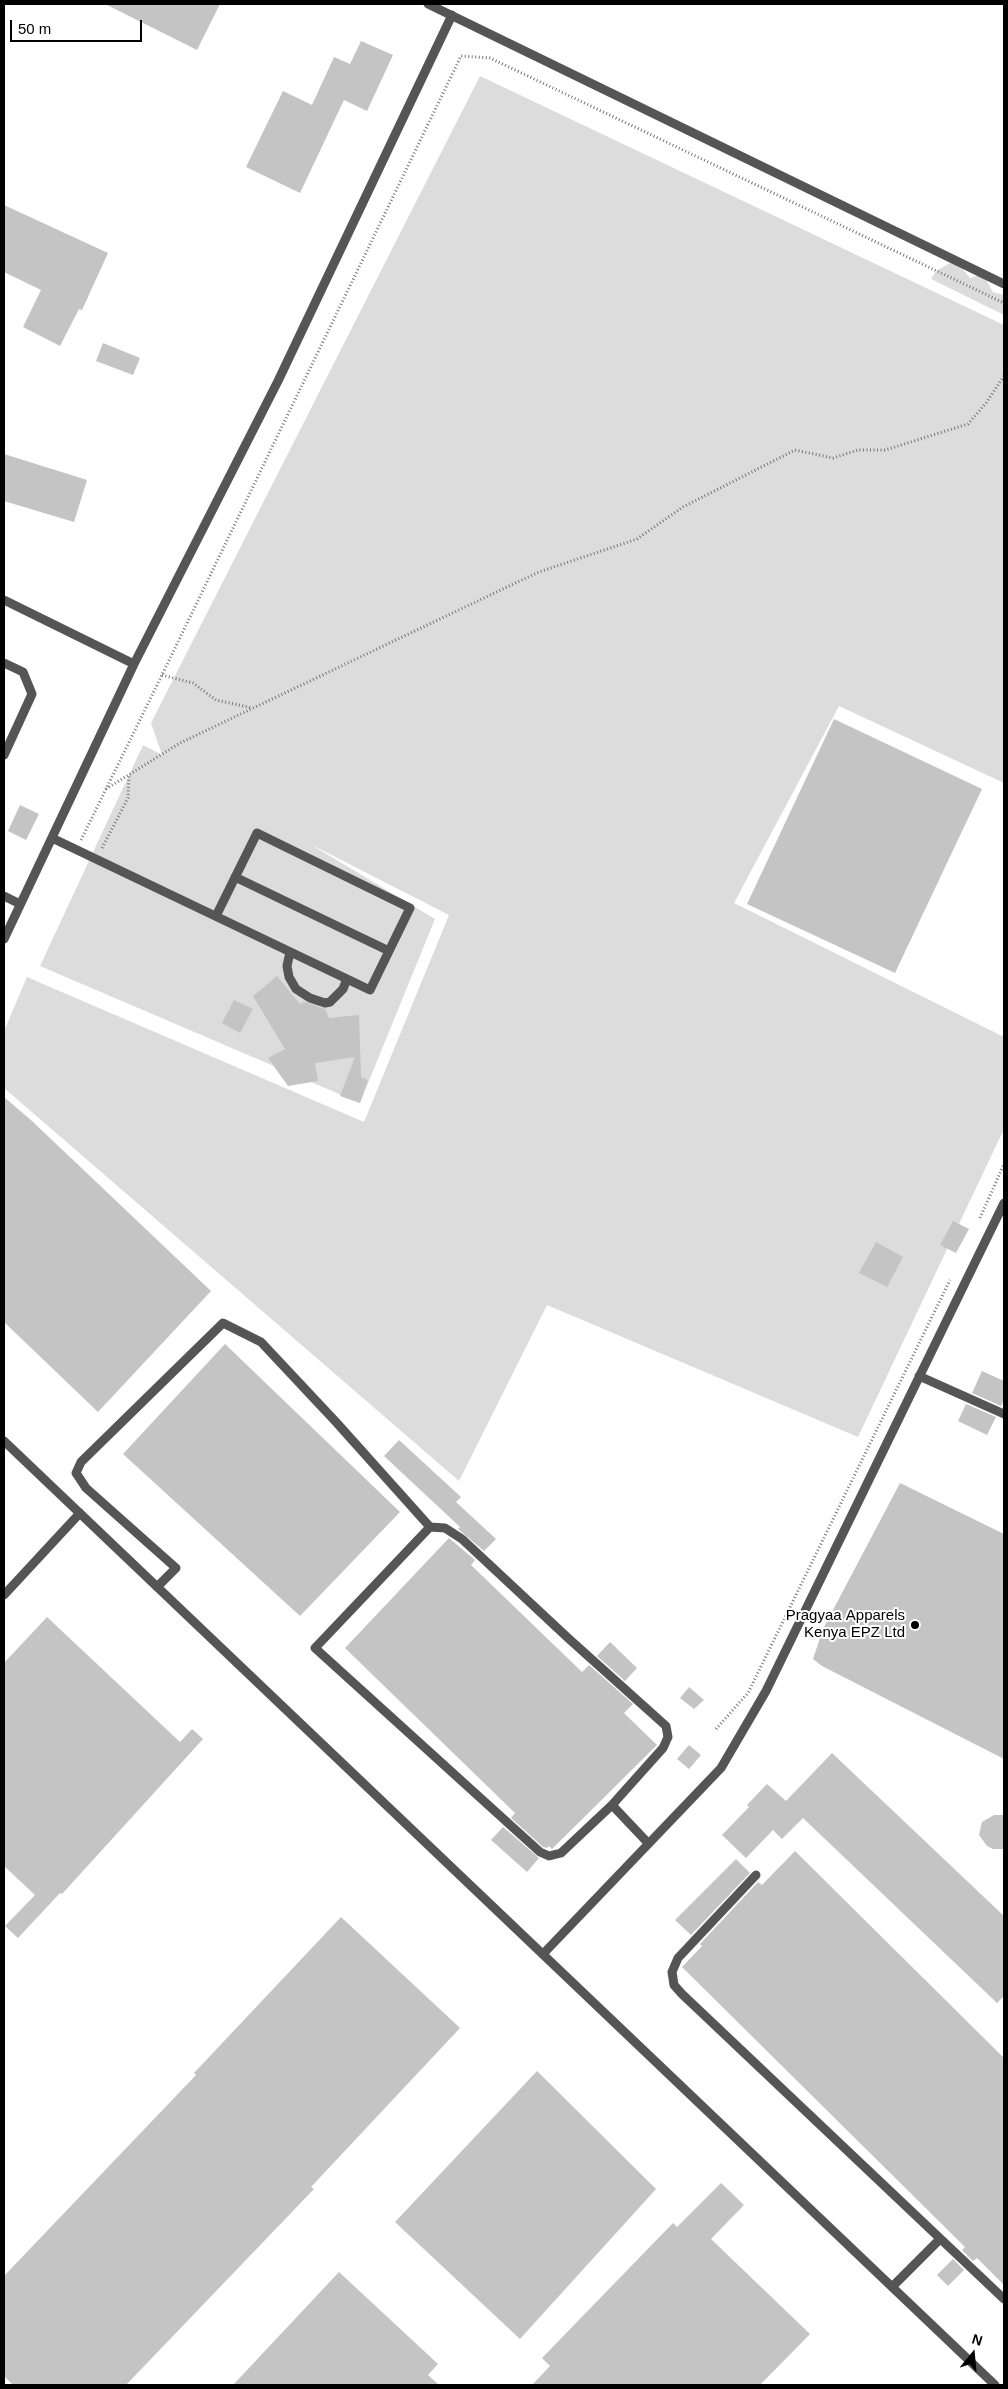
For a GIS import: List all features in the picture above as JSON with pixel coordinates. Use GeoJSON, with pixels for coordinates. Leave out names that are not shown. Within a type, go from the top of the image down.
{"type":"FeatureCollection","features":[{"type":"Feature","properties":{"kind":"lane"},"geometry":{"type":"LineString","coordinates":[[428,4],[1004,284]]}},
{"type":"Feature","properties":{"kind":"lane"},"geometry":{"type":"LineString","coordinates":[[4,939],[134,664],[278,381],[452,15]]}},
{"type":"Feature","properties":{"kind":"lane"},"geometry":{"type":"LineString","coordinates":[[4,600],[134,664]]}},
{"type":"Feature","properties":{"kind":"lane"},"geometry":{"type":"LineString","coordinates":[[4,663],[23,672],[32,694],[4,756]]}},
{"type":"Feature","properties":{"kind":"lane"},"geometry":{"type":"LineString","coordinates":[[52,838],[370,990],[410,908],[257,833],[216,916]]}},
{"type":"Feature","properties":{"kind":"lane"},"geometry":{"type":"LineString","coordinates":[[235,877],[389,951]]}},
{"type":"Feature","properties":{"kind":"lane"},"geometry":{"type":"LineString","coordinates":[[4,896],[20,904]]}},
{"type":"Feature","properties":{"kind":"lane"},"geometry":{"type":"LineString","coordinates":[[290,952],[289,977],[296,989],[310,998],[330,1002],[343,989],[347,979]]}},
{"type":"Feature","properties":{"kind":"lane"},"geometry":{"type":"LineString","coordinates":[[543,1954],[721,1768],[766,1692],[1004,1203]]}},
{"type":"Feature","properties":{"kind":"lane"},"geometry":{"type":"LineString","coordinates":[[157,1587],[176,1568],[86,1488],[76,1473],[80,1462],[223,1323],[261,1342],[430,1527],[445,1528],[462,1539],[666,1726],[668,1737],[663,1748],[612,1805],[561,1852],[549,1856],[540,1852],[315,1648],[430,1527]]}},
{"type":"Feature","properties":{"kind":"lane"},"geometry":{"type":"LineString","coordinates":[[919,1376],[1004,1414]]}},
{"type":"Feature","properties":{"kind":"lane"},"geometry":{"type":"LineString","coordinates":[[4,1441],[996,2385]]}},
{"type":"Feature","properties":{"kind":"lane"},"geometry":{"type":"LineString","coordinates":[[4,1595],[80,1513]]}},
{"type":"Feature","properties":{"kind":"lane"},"geometry":{"type":"LineString","coordinates":[[612,1805],[648,1843]]}},
{"type":"Feature","properties":{"kind":"lane"},"geometry":{"type":"LineString","coordinates":[[756,1875],[678,1958],[672,1972],[674,1984],[682,1994],[1004,2299]]}},
{"type":"Feature","properties":{"kind":"lane"},"geometry":{"type":"LineString","coordinates":[[892,2287],[940,2238]]}},
{"type":"Feature","properties":{"kind":"path"},"geometry":{"type":"LineString","coordinates":[[76,849],[461,56],[490,58],[1004,303]]}},
{"type":"Feature","properties":{"kind":"path"},"geometry":{"type":"LineString","coordinates":[[103,791],[180,743],[539,572],[637,539],[683,508],[795,450],[833,458],[858,450],[886,450],[968,424],[1004,376]]}},
{"type":"Feature","properties":{"kind":"path"},"geometry":{"type":"LineString","coordinates":[[162,675],[193,683],[216,700],[253,708]]}},
{"type":"Feature","properties":{"kind":"path"},"geometry":{"type":"LineString","coordinates":[[96,859],[128,798],[130,775]]}},
{"type":"Feature","properties":{"kind":"path"},"geometry":{"type":"LineString","coordinates":[[977,1224],[1004,1164]]}},
{"type":"Feature","properties":{"kind":"path"},"geometry":{"type":"LineString","coordinates":[[716,1729],[748,1693],[951,1278]]}},
{"type":"Feature","properties":{"kind":"shaded area"},"geometry":{"type":"Polygon","coordinates":[[[480,76],[1004,325],[1004,783],[839,706],[734,903],[1004,1037],[1004,1129],[858,1437],[547,1305],[459,1481],[4,1088],[4,1031],[27,977],[364,1122],[449,915],[310,844],[435,919],[360,1103],[40,966],[143,745],[162,755],[151,723],[480,76]]]}},
{"type":"Feature","properties":{"kind":"shaded area"},"geometry":{"type":"Polygon","coordinates":[[[955,260],[970,278],[983,274],[993,292],[1004,295],[1004,315],[931,279],[936,271],[955,260]]]}},
{"type":"Feature","properties":{"kind":"building"},"geometry":{"type":"Polygon","coordinates":[[[105,4],[220,4],[197,50],[105,4]]]}},
{"type":"Feature","properties":{"kind":"building"},"geometry":{"type":"Polygon","coordinates":[[[361,41],[393,55],[367,111],[344,100],[300,193],[246,167],[283,91],[312,105],[334,57],[350,64],[361,41]]]}},
{"type":"Feature","properties":{"kind":"building"},"geometry":{"type":"Polygon","coordinates":[[[4,205],[108,253],[82,310],[79,309],[60,346],[23,327],[41,290],[4,272],[4,205]]]}},
{"type":"Feature","properties":{"kind":"building"},"geometry":{"type":"Polygon","coordinates":[[[103,343],[140,358],[133,375],[96,361],[103,343]]]}},
{"type":"Feature","properties":{"kind":"building"},"geometry":{"type":"Polygon","coordinates":[[[4,454],[87,480],[74,522],[4,501],[4,454]]]}},
{"type":"Feature","properties":{"kind":"building"},"geometry":{"type":"Polygon","coordinates":[[[834,719],[982,789],[895,973],[747,904],[834,719]]]}},
{"type":"Feature","properties":{"kind":"building"},"geometry":{"type":"Polygon","coordinates":[[[20,805],[39,814],[26,840],[8,831],[20,805]]]}},
{"type":"Feature","properties":{"kind":"building"},"geometry":{"type":"Polygon","coordinates":[[[277,976],[300,1004],[305,1002],[325,1009],[329,1018],[359,1015],[361,1077],[368,1080],[360,1103],[340,1096],[355,1057],[315,1063],[318,1081],[288,1086],[268,1058],[285,1049],[253,996],[277,976]]]}},
{"type":"Feature","properties":{"kind":"building"},"geometry":{"type":"Polygon","coordinates":[[[234,1000],[253,1009],[240,1033],[222,1023],[234,1000]]]}},
{"type":"Feature","properties":{"kind":"building"},"geometry":{"type":"Polygon","coordinates":[[[4,1097],[32,1121],[211,1291],[98,1412],[4,1322],[4,1097]]]}},
{"type":"Feature","properties":{"kind":"building"},"geometry":{"type":"Polygon","coordinates":[[[953,1221],[969,1229],[956,1253],[940,1245],[953,1221]]]}},
{"type":"Feature","properties":{"kind":"building"},"geometry":{"type":"Polygon","coordinates":[[[876,1242],[903,1257],[887,1287],[859,1273],[876,1242]]]}},
{"type":"Feature","properties":{"kind":"building"},"geometry":{"type":"Polygon","coordinates":[[[225,1344],[400,1512],[300,1616],[123,1454],[225,1344]]]}},
{"type":"Feature","properties":{"kind":"building"},"geometry":{"type":"Polygon","coordinates":[[[982,1371],[1004,1381],[1004,1399],[1001,1406],[972,1393],[982,1371]]]}},
{"type":"Feature","properties":{"kind":"building"},"geometry":{"type":"Polygon","coordinates":[[[966,1404],[996,1417],[987,1435],[958,1421],[966,1404]]]}},
{"type":"Feature","properties":{"kind":"building"},"geometry":{"type":"Polygon","coordinates":[[[399,1440],[461,1497],[456,1502],[496,1539],[484,1551],[458,1529],[460,1527],[384,1456],[399,1440]]]}},
{"type":"Feature","properties":{"kind":"building","name":"Pragyaa Apparels Kenya EPZ Ltd"},"geometry":{"type":"Polygon","coordinates":[[[900,1483],[1004,1534],[1004,1759],[822,1666],[813,1659],[823,1629],[900,1483]]]}},
{"type":"Feature","properties":{"kind":"building"},"geometry":{"type":"Polygon","coordinates":[[[449,1538],[475,1560],[471,1565],[582,1672],[589,1665],[633,1704],[624,1713],[657,1745],[552,1849],[549,1846],[547,1848],[543,1847],[511,1818],[515,1813],[345,1648],[449,1538]]]}},
{"type":"Feature","properties":{"kind":"building"},"geometry":{"type":"Polygon","coordinates":[[[47,1617],[180,1742],[192,1729],[203,1739],[62,1894],[60,1893],[18,1938],[5,1926],[35,1895],[4,1866],[4,1663],[47,1617]]]}},
{"type":"Feature","properties":{"kind":"building"},"geometry":{"type":"Polygon","coordinates":[[[610,1642],[637,1668],[625,1681],[597,1656],[610,1642]]]}},
{"type":"Feature","properties":{"kind":"building"},"geometry":{"type":"Polygon","coordinates":[[[689,1687],[704,1700],[694,1709],[680,1698],[689,1687]]]}},
{"type":"Feature","properties":{"kind":"building"},"geometry":{"type":"Polygon","coordinates":[[[689,1745],[701,1755],[689,1769],[677,1759],[689,1745]]]}},
{"type":"Feature","properties":{"kind":"building"},"geometry":{"type":"Polygon","coordinates":[[[832,1753],[1004,1916],[1004,1996],[997,2003],[803,1818],[782,1839],[773,1830],[746,1858],[722,1835],[749,1807],[747,1805],[767,1784],[786,1801],[832,1753]]]}},
{"type":"Feature","properties":{"kind":"building"},"geometry":{"type":"Polygon","coordinates":[[[994,1815],[1004,1815],[1004,1849],[993,1849],[987,1846],[979,1835],[982,1822],[994,1815]]]}},
{"type":"Feature","properties":{"kind":"building"},"geometry":{"type":"Polygon","coordinates":[[[503,1827],[539,1858],[527,1872],[491,1840],[503,1827]]]}},
{"type":"Feature","properties":{"kind":"building"},"geometry":{"type":"Polygon","coordinates":[[[795,1851],[1004,2058],[1004,2285],[977,2258],[973,2261],[962,2250],[965,2247],[682,1967],[702,1946],[700,1944],[758,1882],[762,1885],[795,1851]]]}},
{"type":"Feature","properties":{"kind":"building"},"geometry":{"type":"Polygon","coordinates":[[[736,1859],[750,1873],[691,1935],[675,1920],[736,1859]]]}},
{"type":"Feature","properties":{"kind":"building"},"geometry":{"type":"Polygon","coordinates":[[[341,1917],[460,2028],[311,2187],[314,2189],[126,2385],[13,2385],[4,2376],[4,2276],[196,2075],[194,2073],[341,1917]]]}},
{"type":"Feature","properties":{"kind":"building"},"geometry":{"type":"Polygon","coordinates":[[[537,2071],[656,2189],[520,2339],[395,2222],[537,2071]]]}},
{"type":"Feature","properties":{"kind":"building"},"geometry":{"type":"Polygon","coordinates":[[[721,2183],[744,2205],[711,2239],[810,2334],[760,2385],[532,2385],[550,2366],[542,2358],[673,2223],[677,2227],[721,2183]]]}},
{"type":"Feature","properties":{"kind":"building"},"geometry":{"type":"Polygon","coordinates":[[[953,2259],[964,2270],[948,2286],[937,2275],[953,2259]]]}},
{"type":"Feature","properties":{"kind":"building"},"geometry":{"type":"Polygon","coordinates":[[[339,2272],[438,2364],[428,2375],[439,2385],[233,2385],[339,2272]]]}},
{"type":"Feature","properties":{"kind":"place","name":"Pragyaa Apparels Kenya EPZ Ltd"},"geometry":{"type":"Point","coordinates":[915,1625]}}]}
